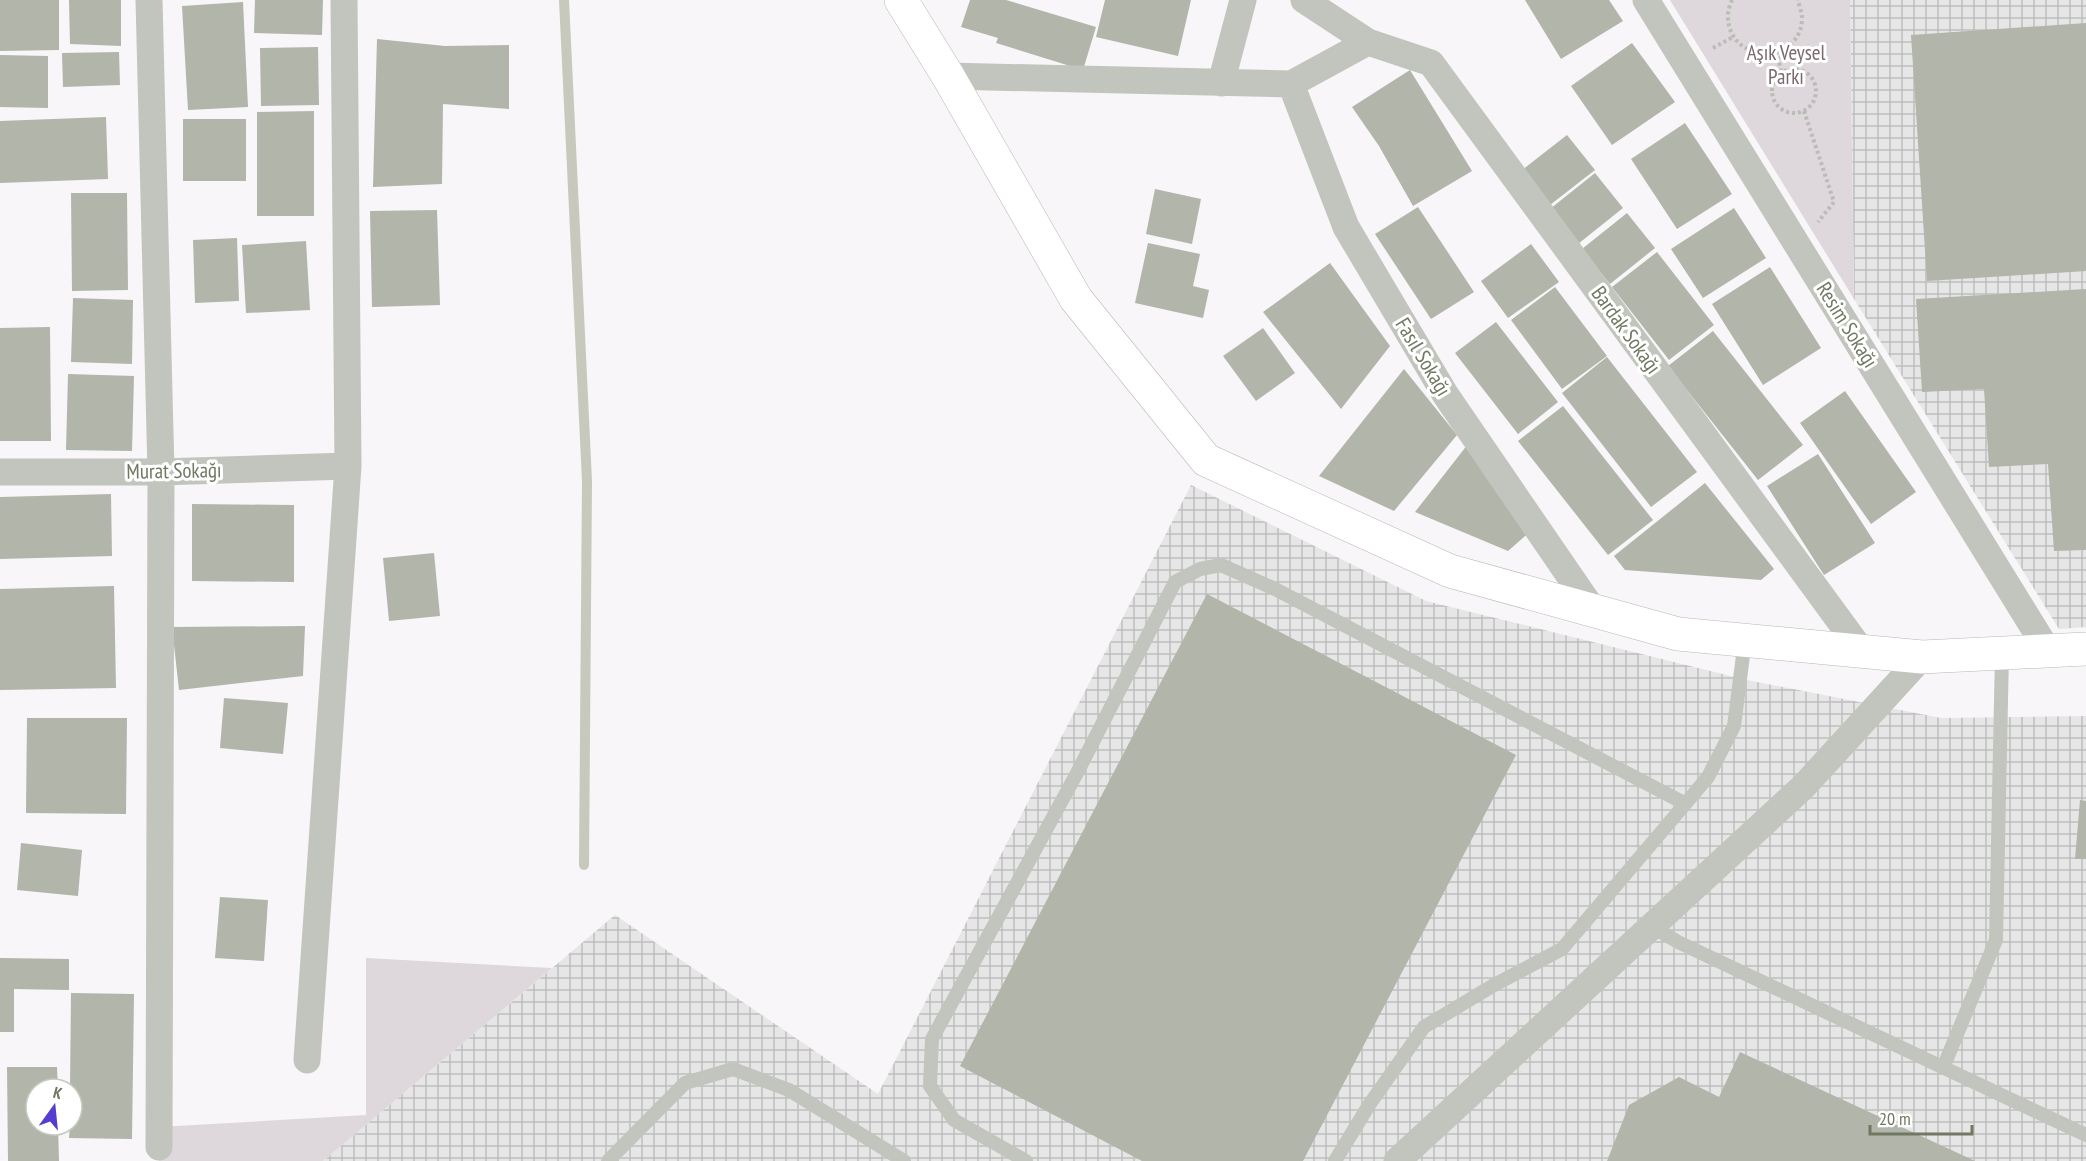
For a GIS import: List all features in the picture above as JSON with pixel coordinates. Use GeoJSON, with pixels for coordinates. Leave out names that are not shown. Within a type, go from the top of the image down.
{"type":"FeatureCollection","features":[{"type":"Feature","properties":{"kind":"main road"},"geometry":{"type":"LineString","coordinates":[[901,0],[948,76],[1076,299],[1206,460],[1450,570],[1678,634],[1922,657],[2086,649]]}},
{"type":"Feature","properties":{"kind":"street"},"geometry":{"type":"LineString","coordinates":[[149,0],[161,472],[159,1147]]}},
{"type":"Feature","properties":{"kind":"street"},"geometry":{"type":"LineString","coordinates":[[308,1060],[348,466],[344,0]]}},
{"type":"Feature","properties":{"kind":"street"},"geometry":{"type":"LineString","coordinates":[[1221,83],[1243,0]]}},
{"type":"Feature","properties":{"kind":"street","name":"Bardak Sokağı"},"geometry":{"type":"LineString","coordinates":[[1304,0],[1368,42],[1431,63],[1861,650]]}},
{"type":"Feature","properties":{"kind":"street","name":"Resim Sokağı"},"geometry":{"type":"LineString","coordinates":[[1646,0],[2048,651]]}},
{"type":"Feature","properties":{"kind":"street"},"geometry":{"type":"LineString","coordinates":[[948,76],[1291,84],[1368,42]]}},
{"type":"Feature","properties":{"kind":"street","name":"Fasıl Sokağı"},"geometry":{"type":"LineString","coordinates":[[1291,84],[1346,227],[1445,394],[1593,610]]}},
{"type":"Feature","properties":{"kind":"street","name":"Murat Sokağı"},"geometry":{"type":"LineString","coordinates":[[0,472],[161,472],[348,466]]}},
{"type":"Feature","properties":{"kind":"street"},"geometry":{"type":"LineString","coordinates":[[1405,1159],[1651,926],[1804,786],[1922,657]]}},
{"type":"Feature","properties":{"kind":"lane"},"geometry":{"type":"LineString","coordinates":[[1026,1161],[954,1120],[930,1086],[932,1040],[1077,773],[1175,582],[1200,569],[1221,565],[1273,588],[1684,803]]}},
{"type":"Feature","properties":{"kind":"lane"},"geometry":{"type":"LineString","coordinates":[[1335,1161],[1369,1105],[1424,1027],[1494,985],[1562,949],[1708,777],[1734,726],[1745,640]]}},
{"type":"Feature","properties":{"kind":"lane"},"geometry":{"type":"LineString","coordinates":[[1943,1068],[1996,940],[2002,653]]}},
{"type":"Feature","properties":{"kind":"lane"},"geometry":{"type":"LineString","coordinates":[[1651,926],[1678,942],[2086,1136]]}},
{"type":"Feature","properties":{"kind":"lane"},"geometry":{"type":"LineString","coordinates":[[608,1161],[685,1083],[733,1069],[789,1090],[904,1161]]}},
{"type":"Feature","properties":{"kind":"path"},"geometry":{"type":"LineString","coordinates":[[1732,0],[1728,18],[1734,38],[1747,50],[1765,54],[1783,50],[1797,37],[1802,19],[1798,0]]}},
{"type":"Feature","properties":{"kind":"path"},"geometry":{"type":"LineString","coordinates":[[1777,51],[1781,72]]}},
{"type":"Feature","properties":{"kind":"path"},"geometry":{"type":"LineString","coordinates":[[1793,69],[1805,71],[1814,79],[1816,91],[1813,103],[1804,111],[1793,113],[1783,110],[1775,102],[1772,92],[1774,81],[1781,72],[1793,69]]}},
{"type":"Feature","properties":{"kind":"path"},"geometry":{"type":"LineString","coordinates":[[1798,246],[1834,202],[1804,111]]}},
{"type":"Feature","properties":{"kind":"shaded area"},"geometry":{"type":"Polygon","coordinates":[[[1850,0],[2086,0],[2086,627],[2059,629],[1854,299],[1850,0]]]}},
{"type":"Feature","properties":{"kind":"shaded area"},"geometry":{"type":"Polygon","coordinates":[[[1191,485],[1426,601],[1747,680],[1941,718],[2086,716],[2086,1161],[323,1161],[615,915],[878,1094],[1191,485]]]}},
{"type":"Feature","properties":{"kind":"green space","name":"Aşık Veysel Parkı"},"geometry":{"type":"Polygon","coordinates":[[[1670,0],[1850,0],[1854,299],[1670,0]]]}},
{"type":"Feature","properties":{"kind":"green space"},"geometry":{"type":"Polygon","coordinates":[[[366,958],[552,968],[323,1161],[159,1161],[159,1127],[366,1115],[366,958]]]}},
{"type":"Feature","properties":{"kind":"building"},"geometry":{"type":"Polygon","coordinates":[[[0,0],[59,0],[59,50],[0,51],[0,0]]]}},
{"type":"Feature","properties":{"kind":"building"},"geometry":{"type":"Polygon","coordinates":[[[69,0],[121,0],[121,46],[70,44],[69,0]]]}},
{"type":"Feature","properties":{"kind":"building"},"geometry":{"type":"Polygon","coordinates":[[[255,0],[323,0],[322,35],[254,33],[255,0]]]}},
{"type":"Feature","properties":{"kind":"building"},"geometry":{"type":"Polygon","coordinates":[[[970,0],[1006,0],[1096,27],[1083,70],[996,43],[998,38],[961,27],[970,0]]]}},
{"type":"Feature","properties":{"kind":"building"},"geometry":{"type":"Polygon","coordinates":[[[1105,0],[1191,0],[1178,56],[1096,37],[1105,0]]]}},
{"type":"Feature","properties":{"kind":"building"},"geometry":{"type":"Polygon","coordinates":[[[1525,0],[1609,0],[1623,21],[1561,59],[1525,0]]]}},
{"type":"Feature","properties":{"kind":"building"},"geometry":{"type":"Polygon","coordinates":[[[243,2],[248,107],[188,110],[182,6],[243,2]]]}},
{"type":"Feature","properties":{"kind":"building"},"geometry":{"type":"Polygon","coordinates":[[[2086,23],[2086,271],[1927,281],[1911,35],[2086,23]]]}},
{"type":"Feature","properties":{"kind":"building"},"geometry":{"type":"Polygon","coordinates":[[[377,39],[445,46],[509,45],[509,109],[443,104],[442,184],[373,187],[377,39]]]}},
{"type":"Feature","properties":{"kind":"building"},"geometry":{"type":"Polygon","coordinates":[[[1632,43],[1675,102],[1612,145],[1571,86],[1632,43]]]}},
{"type":"Feature","properties":{"kind":"building"},"geometry":{"type":"Polygon","coordinates":[[[318,47],[319,105],[261,106],[260,48],[318,47]]]}},
{"type":"Feature","properties":{"kind":"building"},"geometry":{"type":"Polygon","coordinates":[[[119,52],[120,85],[63,87],[62,53],[119,52]]]}},
{"type":"Feature","properties":{"kind":"building"},"geometry":{"type":"Polygon","coordinates":[[[0,55],[48,56],[48,108],[0,107],[0,55]]]}},
{"type":"Feature","properties":{"kind":"building"},"geometry":{"type":"Polygon","coordinates":[[[1410,70],[1472,171],[1413,206],[1379,146],[1352,107],[1410,70]]]}},
{"type":"Feature","properties":{"kind":"building"},"geometry":{"type":"Polygon","coordinates":[[[314,111],[314,216],[257,216],[257,112],[314,111]]]}},
{"type":"Feature","properties":{"kind":"building"},"geometry":{"type":"Polygon","coordinates":[[[106,117],[108,179],[0,183],[0,121],[106,117]]]}},
{"type":"Feature","properties":{"kind":"building"},"geometry":{"type":"Polygon","coordinates":[[[183,119],[246,119],[246,181],[183,181],[183,119]]]}},
{"type":"Feature","properties":{"kind":"building"},"geometry":{"type":"Polygon","coordinates":[[[1685,123],[1732,194],[1677,229],[1631,159],[1685,123]]]}},
{"type":"Feature","properties":{"kind":"building"},"geometry":{"type":"Polygon","coordinates":[[[1567,135],[1595,170],[1550,205],[1522,170],[1567,135]]]}},
{"type":"Feature","properties":{"kind":"building"},"geometry":{"type":"Polygon","coordinates":[[[1595,173],[1623,208],[1578,244],[1550,209],[1595,173]]]}},
{"type":"Feature","properties":{"kind":"building"},"geometry":{"type":"Polygon","coordinates":[[[1155,189],[1201,199],[1192,244],[1146,234],[1155,189]]]}},
{"type":"Feature","properties":{"kind":"building"},"geometry":{"type":"Polygon","coordinates":[[[71,193],[127,193],[128,290],[72,291],[71,193]]]}},
{"type":"Feature","properties":{"kind":"building"},"geometry":{"type":"Polygon","coordinates":[[[1418,207],[1474,292],[1431,319],[1375,234],[1418,207]]]}},
{"type":"Feature","properties":{"kind":"building"},"geometry":{"type":"Polygon","coordinates":[[[1734,208],[1766,258],[1703,298],[1671,249],[1734,208]]]}},
{"type":"Feature","properties":{"kind":"building"},"geometry":{"type":"Polygon","coordinates":[[[437,210],[440,305],[372,307],[370,211],[437,210]]]}},
{"type":"Feature","properties":{"kind":"building"},"geometry":{"type":"Polygon","coordinates":[[[1627,213],[1655,248],[1610,284],[1582,249],[1627,213]]]}},
{"type":"Feature","properties":{"kind":"building"},"geometry":{"type":"Polygon","coordinates":[[[237,238],[239,301],[195,303],[193,240],[237,238]]]}},
{"type":"Feature","properties":{"kind":"building"},"geometry":{"type":"Polygon","coordinates":[[[306,241],[310,310],[246,313],[242,245],[306,241]]]}},
{"type":"Feature","properties":{"kind":"building"},"geometry":{"type":"Polygon","coordinates":[[[1148,243],[1200,254],[1193,286],[1209,290],[1203,318],[1135,303],[1148,243]]]}},
{"type":"Feature","properties":{"kind":"building"},"geometry":{"type":"Polygon","coordinates":[[[1531,244],[1559,282],[1508,318],[1481,281],[1531,244]]]}},
{"type":"Feature","properties":{"kind":"building"},"geometry":{"type":"Polygon","coordinates":[[[1657,252],[1714,325],[1669,360],[1612,287],[1657,252]]]}},
{"type":"Feature","properties":{"kind":"building"},"geometry":{"type":"Polygon","coordinates":[[[1330,263],[1390,346],[1341,409],[1263,312],[1330,263]]]}},
{"type":"Feature","properties":{"kind":"building"},"geometry":{"type":"Polygon","coordinates":[[[1770,267],[1821,348],[1763,385],[1712,304],[1770,267]]]}},
{"type":"Feature","properties":{"kind":"building"},"geometry":{"type":"Polygon","coordinates":[[[1555,287],[1607,356],[1562,389],[1511,320],[1555,287]]]}},
{"type":"Feature","properties":{"kind":"building"},"geometry":{"type":"Polygon","coordinates":[[[2086,289],[2086,550],[2054,551],[2048,464],[1989,467],[1984,389],[1922,392],[1916,299],[2086,289]]]}},
{"type":"Feature","properties":{"kind":"building"},"geometry":{"type":"Polygon","coordinates":[[[73,298],[133,300],[132,364],[71,362],[73,298]]]}},
{"type":"Feature","properties":{"kind":"building"},"geometry":{"type":"Polygon","coordinates":[[[1496,322],[1558,402],[1518,434],[1455,353],[1496,322]]]}},
{"type":"Feature","properties":{"kind":"building"},"geometry":{"type":"Polygon","coordinates":[[[50,327],[51,441],[0,441],[0,328],[50,327]]]}},
{"type":"Feature","properties":{"kind":"building"},"geometry":{"type":"Polygon","coordinates":[[[1263,328],[1295,373],[1256,401],[1223,356],[1263,328]]]}},
{"type":"Feature","properties":{"kind":"building"},"geometry":{"type":"Polygon","coordinates":[[[1713,331],[1803,445],[1758,480],[1668,366],[1713,331]]]}},
{"type":"Feature","properties":{"kind":"building"},"geometry":{"type":"Polygon","coordinates":[[[1607,357],[1697,472],[1651,507],[1562,393],[1607,357]]]}},
{"type":"Feature","properties":{"kind":"building"},"geometry":{"type":"Polygon","coordinates":[[[1404,369],[1457,435],[1394,511],[1319,476],[1404,369]]]}},
{"type":"Feature","properties":{"kind":"building"},"geometry":{"type":"Polygon","coordinates":[[[68,374],[134,376],[132,451],[66,450],[68,374]]]}},
{"type":"Feature","properties":{"kind":"building"},"geometry":{"type":"Polygon","coordinates":[[[1845,391],[1916,492],[1871,524],[1800,423],[1845,391]]]}},
{"type":"Feature","properties":{"kind":"building"},"geometry":{"type":"Polygon","coordinates":[[[1563,406],[1653,520],[1608,555],[1518,441],[1563,406]]]}},
{"type":"Feature","properties":{"kind":"building"},"geometry":{"type":"Polygon","coordinates":[[[1468,444],[1531,531],[1508,551],[1415,512],[1468,444]]]}},
{"type":"Feature","properties":{"kind":"building"},"geometry":{"type":"Polygon","coordinates":[[[1818,454],[1875,543],[1824,575],[1767,486],[1818,454]]]}},
{"type":"Feature","properties":{"kind":"building"},"geometry":{"type":"Polygon","coordinates":[[[1705,483],[1774,569],[1761,580],[1625,570],[1614,556],[1705,483]]]}},
{"type":"Feature","properties":{"kind":"building"},"geometry":{"type":"Polygon","coordinates":[[[111,494],[112,556],[0,559],[0,497],[111,494]]]}},
{"type":"Feature","properties":{"kind":"building"},"geometry":{"type":"Polygon","coordinates":[[[192,504],[294,505],[294,582],[192,581],[192,504]]]}},
{"type":"Feature","properties":{"kind":"building"},"geometry":{"type":"Polygon","coordinates":[[[434,553],[440,616],[389,621],[383,558],[434,553]]]}},
{"type":"Feature","properties":{"kind":"building"},"geometry":{"type":"Polygon","coordinates":[[[114,586],[116,688],[0,690],[0,589],[114,586]]]}},
{"type":"Feature","properties":{"kind":"building"},"geometry":{"type":"Polygon","coordinates":[[[1207,594],[1516,755],[1303,1161],[1142,1161],[960,1066],[1207,594]]]}},
{"type":"Feature","properties":{"kind":"building"},"geometry":{"type":"Polygon","coordinates":[[[305,626],[303,676],[179,690],[172,627],[305,626]]]}},
{"type":"Feature","properties":{"kind":"building"},"geometry":{"type":"Polygon","coordinates":[[[224,698],[288,703],[283,754],[220,748],[224,698]]]}},
{"type":"Feature","properties":{"kind":"building"},"geometry":{"type":"Polygon","coordinates":[[[27,718],[127,718],[126,814],[26,813],[27,718]]]}},
{"type":"Feature","properties":{"kind":"building"},"geometry":{"type":"Polygon","coordinates":[[[2080,800],[2086,801],[2086,859],[2075,859],[2080,800]]]}},
{"type":"Feature","properties":{"kind":"building"},"geometry":{"type":"Polygon","coordinates":[[[21,843],[82,850],[78,896],[17,890],[21,843]]]}},
{"type":"Feature","properties":{"kind":"building"},"geometry":{"type":"Polygon","coordinates":[[[220,897],[268,900],[264,961],[215,958],[220,897]]]}},
{"type":"Feature","properties":{"kind":"building"},"geometry":{"type":"Polygon","coordinates":[[[0,958],[69,959],[69,990],[14,989],[14,1032],[0,1032],[0,958]]]}},
{"type":"Feature","properties":{"kind":"building"},"geometry":{"type":"Polygon","coordinates":[[[71,993],[134,994],[132,1139],[69,1138],[84,1137],[84,1077],[70,1077],[71,993]]]}},
{"type":"Feature","properties":{"kind":"building"},"geometry":{"type":"Polygon","coordinates":[[[1740,1052],[1975,1161],[1607,1161],[1629,1105],[1679,1077],[1719,1097],[1740,1052]]]}},
{"type":"Feature","properties":{"kind":"building"},"geometry":{"type":"Polygon","coordinates":[[[7,1067],[57,1067],[57,1077],[24,1077],[24,1137],[58,1137],[59,1161],[8,1161],[7,1067]]]}},
{"type":"Feature","properties":{"kind":"waterway"},"geometry":{"type":"LineString","coordinates":[[564,0],[587,481],[584,865]]}}]}
